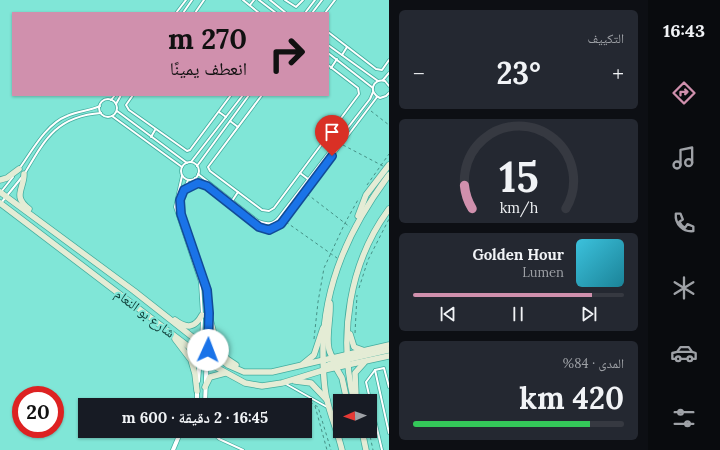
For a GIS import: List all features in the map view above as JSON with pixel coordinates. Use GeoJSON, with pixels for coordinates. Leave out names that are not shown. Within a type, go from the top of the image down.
{"type":"FeatureCollection","features":[{"type":"Feature","properties":{"kind":"street"},"geometry":{"type":"LineString","coordinates":[[342,450],[327,400],[323,360],[325,320],[328,300],[339,260],[366,195],[385,166]]}},
{"type":"Feature","properties":{"kind":"street"},"geometry":{"type":"LineString","coordinates":[[0,180],[7,178],[19,169]]}},
{"type":"Feature","properties":{"kind":"street"},"geometry":{"type":"LineString","coordinates":[[24,174],[20,191],[21,201],[37,220]]}},
{"type":"Feature","properties":{"kind":"street"},"geometry":{"type":"LineString","coordinates":[[353,229],[389,175]]}},
{"type":"Feature","properties":{"kind":"street","name":"شارع بو النعام"},"geometry":{"type":"LineString","coordinates":[[0,193],[134,291],[228,365],[244,372],[272,372],[323,360],[333,363],[348,360]]}},
{"type":"Feature","properties":{"kind":"street","name":"شارع بو النعام"},"geometry":{"type":"LineString","coordinates":[[0,204],[171,332],[200,356],[225,373],[245,383],[254,386],[286,382],[324,370],[333,363],[348,360]]}},
{"type":"Feature","properties":{"kind":"street"},"geometry":{"type":"LineString","coordinates":[[354,394],[348,360],[348,324],[352,291],[362,260],[373,234],[389,209]]}},
{"type":"Feature","properties":{"kind":"street"},"geometry":{"type":"LineString","coordinates":[[328,300],[330,306],[328,345],[333,363],[342,378],[345,394]]}},
{"type":"Feature","properties":{"kind":"street"},"geometry":{"type":"LineString","coordinates":[[162,314],[167,315],[189,327],[196,324],[202,315]]}},
{"type":"Feature","properties":{"kind":"street"},"geometry":{"type":"LineString","coordinates":[[209,315],[216,342],[221,352],[244,372]]}},
{"type":"Feature","properties":{"kind":"street"},"geometry":{"type":"LineString","coordinates":[[300,366],[314,355],[325,320]]}},
{"type":"Feature","properties":{"kind":"street"},"geometry":{"type":"LineString","coordinates":[[348,324],[354,347],[367,351]]}},
{"type":"Feature","properties":{"kind":"street"},"geometry":{"type":"LineString","coordinates":[[171,332],[191,360],[195,374],[197,391]]}},
{"type":"Feature","properties":{"kind":"street"},"geometry":{"type":"LineString","coordinates":[[197,398],[201,345]]}},
{"type":"Feature","properties":{"kind":"street"},"geometry":{"type":"LineString","coordinates":[[348,360],[367,351],[389,345]]}},
{"type":"Feature","properties":{"kind":"street"},"geometry":{"type":"LineString","coordinates":[[205,398],[206,360],[208,350]]}},
{"type":"Feature","properties":{"kind":"street"},"geometry":{"type":"LineString","coordinates":[[348,360],[389,350]]}},
{"type":"Feature","properties":{"kind":"street"},"geometry":{"type":"LineString","coordinates":[[348,360],[367,361],[389,356]]}},
{"type":"Feature","properties":{"kind":"street"},"geometry":{"type":"LineString","coordinates":[[355,394],[355,373],[367,361]]}},
{"type":"Feature","properties":{"kind":"street"},"geometry":{"type":"LineString","coordinates":[[206,387],[210,377],[225,373]]}},
{"type":"Feature","properties":{"kind":"street"},"geometry":{"type":"LineString","coordinates":[[286,382],[311,383],[327,400]]}},
{"type":"Feature","properties":{"kind":"street"},"geometry":{"type":"LineString","coordinates":[[173,450],[178,438]]}},
{"type":"Feature","properties":{"kind":"street"},"geometry":{"type":"LineString","coordinates":[[363,438],[366,450]]}},
{"type":"Feature","properties":{"kind":"lane"},"geometry":{"type":"LineString","coordinates":[[177,12],[186,0]]}},
{"type":"Feature","properties":{"kind":"lane"},"geometry":{"type":"LineString","coordinates":[[184,12],[192,0]]}},
{"type":"Feature","properties":{"kind":"lane"},"geometry":{"type":"LineString","coordinates":[[196,12],[204,0]]}},
{"type":"Feature","properties":{"kind":"lane"},"geometry":{"type":"LineString","coordinates":[[243,0],[258,12]]}},
{"type":"Feature","properties":{"kind":"lane"},"geometry":{"type":"LineString","coordinates":[[250,5],[254,0]]}},
{"type":"Feature","properties":{"kind":"lane"},"geometry":{"type":"LineString","coordinates":[[259,0],[275,12]]}},
{"type":"Feature","properties":{"kind":"lane"},"geometry":{"type":"LineString","coordinates":[[270,0],[285,12]]}},
{"type":"Feature","properties":{"kind":"lane"},"geometry":{"type":"LineString","coordinates":[[285,0],[296,6],[303,0]]}},
{"type":"Feature","properties":{"kind":"lane"},"geometry":{"type":"LineString","coordinates":[[306,12],[315,0]]}},
{"type":"Feature","properties":{"kind":"lane"},"geometry":{"type":"LineString","coordinates":[[313,12],[322,0]]}},
{"type":"Feature","properties":{"kind":"lane"},"geometry":{"type":"LineString","coordinates":[[326,12],[334,0]]}},
{"type":"Feature","properties":{"kind":"lane"},"geometry":{"type":"LineString","coordinates":[[329,33],[378,70],[383,68],[389,60]]}},
{"type":"Feature","properties":{"kind":"lane"},"geometry":{"type":"LineString","coordinates":[[329,46],[378,81]]}},
{"type":"Feature","properties":{"kind":"lane"},"geometry":{"type":"LineString","coordinates":[[342,55],[347,47]]}},
{"type":"Feature","properties":{"kind":"lane"},"geometry":{"type":"LineString","coordinates":[[329,54],[373,88]]}},
{"type":"Feature","properties":{"kind":"lane"},"geometry":{"type":"LineString","coordinates":[[261,96],[208,167],[210,171],[262,210],[269,211],[274,208],[360,92],[358,88],[331,68],[337,59]]}},
{"type":"Feature","properties":{"kind":"lane"},"geometry":{"type":"LineString","coordinates":[[198,174],[258,221],[263,223],[273,223],[370,99],[373,88],[378,81],[383,80],[389,73]]}},
{"type":"Feature","properties":{"kind":"lane"},"geometry":{"type":"LineString","coordinates":[[383,80],[389,84]]}},
{"type":"Feature","properties":{"kind":"lane"},"geometry":{"type":"LineString","coordinates":[[373,92],[378,97]]}},
{"type":"Feature","properties":{"kind":"lane"},"geometry":{"type":"LineString","coordinates":[[195,178],[259,227],[269,230],[276,228],[284,220],[367,108],[378,97],[386,96],[389,93]]}},
{"type":"Feature","properties":{"kind":"lane"},"geometry":{"type":"LineString","coordinates":[[0,193],[48,130],[56,122],[67,116],[100,106],[104,101],[111,100],[114,96]]}},
{"type":"Feature","properties":{"kind":"lane"},"geometry":{"type":"LineString","coordinates":[[120,96],[116,104],[117,111],[187,162],[191,162],[197,166]]}},
{"type":"Feature","properties":{"kind":"lane"},"geometry":{"type":"LineString","coordinates":[[132,96],[128,102],[127,107],[155,130],[187,151],[190,150],[230,96]]}},
{"type":"Feature","properties":{"kind":"lane"},"geometry":{"type":"LineString","coordinates":[[191,162],[242,96]]}},
{"type":"Feature","properties":{"kind":"lane"},"geometry":{"type":"LineString","coordinates":[[182,176],[188,180],[195,178],[198,174],[197,166],[248,96]]}},
{"type":"Feature","properties":{"kind":"lane"},"geometry":{"type":"LineString","coordinates":[[111,100],[116,104]]}},
{"type":"Feature","properties":{"kind":"lane"},"geometry":{"type":"LineString","coordinates":[[100,106],[101,113],[106,117],[112,116],[117,111]]}},
{"type":"Feature","properties":{"kind":"lane"},"geometry":{"type":"LineString","coordinates":[[219,112],[226,117]]}},
{"type":"Feature","properties":{"kind":"lane"},"geometry":{"type":"LineString","coordinates":[[0,204],[24,174],[43,144],[60,125],[69,120],[101,113]]}},
{"type":"Feature","properties":{"kind":"lane"},"geometry":{"type":"LineString","coordinates":[[112,116],[182,167]]}},
{"type":"Feature","properties":{"kind":"lane"},"geometry":{"type":"LineString","coordinates":[[230,121],[238,127]]}},
{"type":"Feature","properties":{"kind":"lane"},"geometry":{"type":"LineString","coordinates":[[334,127],[343,134]]}},
{"type":"Feature","properties":{"kind":"lane"},"geometry":{"type":"LineString","coordinates":[[151,137],[155,130]]}},
{"type":"Feature","properties":{"kind":"lane"},"geometry":{"type":"LineString","coordinates":[[187,162],[182,167],[182,176],[175,206],[200,282],[202,315],[201,345]]}},
{"type":"Feature","properties":{"kind":"lane"},"geometry":{"type":"LineString","coordinates":[[300,173],[308,179]]}},
{"type":"Feature","properties":{"kind":"lane"},"geometry":{"type":"LineString","coordinates":[[188,180],[180,207],[206,285],[209,315],[208,350]]}},
{"type":"Feature","properties":{"kind":"lane"},"geometry":{"type":"LineString","coordinates":[[184,190],[198,183],[207,186]]}},
{"type":"Feature","properties":{"kind":"lane"},"geometry":{"type":"LineString","coordinates":[[232,200],[238,192]]}},
{"type":"Feature","properties":{"kind":"lane"},"geometry":{"type":"LineString","coordinates":[[382,450],[366,383],[375,370],[382,368],[385,370],[389,387]]}},
{"type":"Feature","properties":{"kind":"lane"},"geometry":{"type":"LineString","coordinates":[[375,370],[389,433]]}},
{"type":"Feature","properties":{"kind":"lane"},"geometry":{"type":"LineString","coordinates":[[286,382],[330,409]]}},
{"type":"Feature","properties":{"kind":"lane"},"geometry":{"type":"LineString","coordinates":[[218,438],[243,450]]}},
{"type":"Feature","properties":{"kind":"path"},"geometry":{"type":"LineString","coordinates":[[367,108],[389,125]]}},
{"type":"Feature","properties":{"kind":"path"},"geometry":{"type":"LineString","coordinates":[[341,144],[385,166]]}},
{"type":"Feature","properties":{"kind":"path"},"geometry":{"type":"LineString","coordinates":[[366,186],[385,166],[389,154]]}},
{"type":"Feature","properties":{"kind":"path"},"geometry":{"type":"LineString","coordinates":[[305,192],[353,229]]}},
{"type":"Feature","properties":{"kind":"path"},"geometry":{"type":"LineString","coordinates":[[314,345],[316,315],[324,268],[345,223],[362,193]]}},
{"type":"Feature","properties":{"kind":"path"},"geometry":{"type":"LineString","coordinates":[[355,335],[357,293],[363,273],[380,232],[389,218]]}},
{"type":"Feature","properties":{"kind":"path"},"geometry":{"type":"LineString","coordinates":[[284,220],[339,260]]}},
{"type":"Feature","properties":{"kind":"path"},"geometry":{"type":"LineString","coordinates":[[312,403],[315,405],[321,415],[331,450]]}},
{"type":"Feature","properties":{"kind":"path"},"geometry":{"type":"LineString","coordinates":[[315,405],[327,450]]}},
{"type":"Feature","properties":{"kind":"path"},"geometry":{"type":"LineString","coordinates":[[370,438],[373,450]]}},
{"type":"Feature","properties":{"kind":"route"},"geometry":{"type":"LineString","coordinates":[[208,350],[209,313],[207,290],[202,271],[181,214],[180,200],[184,190],[198,183],[207,186],[259,227],[269,230],[276,228],[281,224],[332,156]]}}]}
